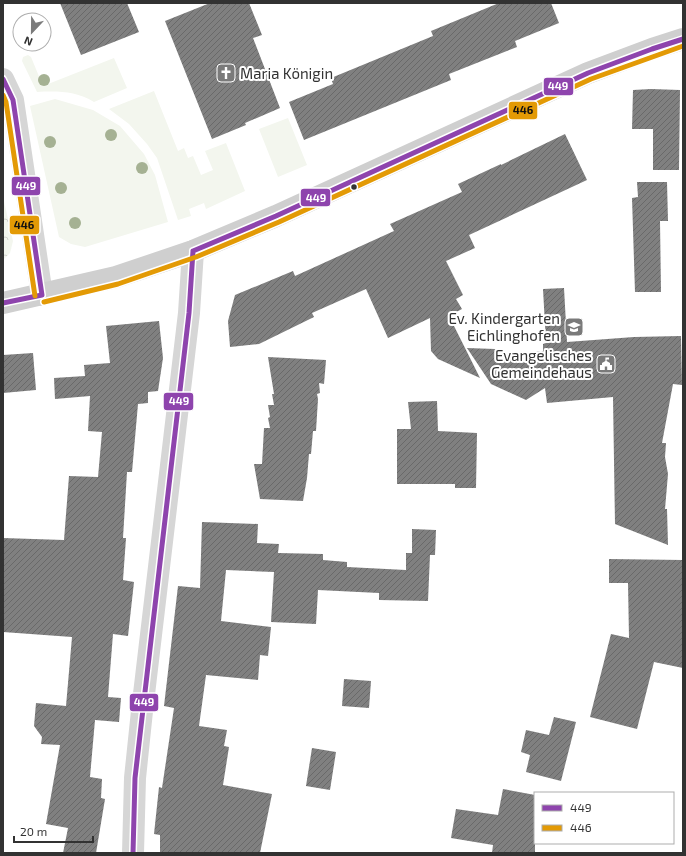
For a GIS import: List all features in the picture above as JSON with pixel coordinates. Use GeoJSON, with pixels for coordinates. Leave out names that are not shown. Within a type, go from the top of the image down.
{"type":"FeatureCollection","features":[{"type":"Feature","properties":{"kind":"main road"},"geometry":{"type":"LineString","coordinates":[[3,303],[116,277],[193,251],[276,216],[588,73],[683,39]]}},
{"type":"Feature","properties":{"kind":"street"},"geometry":{"type":"LineString","coordinates":[[3,79],[13,100],[42,295]]}},
{"type":"Feature","properties":{"kind":"street"},"geometry":{"type":"LineString","coordinates":[[134,853],[135,778],[189,314],[193,251]]}},
{"type":"Feature","properties":{"kind":"green space"},"geometry":{"type":"Polygon","coordinates":[[[28,55],[31,57],[43,86],[114,58],[127,88],[94,102],[87,98],[67,92],[37,92],[22,61],[23,57],[28,55]]]}},
{"type":"Feature","properties":{"kind":"green space"},"geometry":{"type":"Polygon","coordinates":[[[154,91],[178,151],[184,148],[188,158],[193,156],[201,175],[213,170],[205,151],[226,143],[245,191],[206,209],[204,203],[189,209],[191,216],[178,220],[157,158],[129,124],[109,109],[154,91]]]}},
{"type":"Feature","properties":{"kind":"green space"},"geometry":{"type":"Polygon","coordinates":[[[55,99],[93,110],[120,126],[144,154],[155,175],[168,222],[85,247],[71,244],[59,237],[30,106],[55,99]]]}},
{"type":"Feature","properties":{"kind":"green space"},"geometry":{"type":"Polygon","coordinates":[[[288,118],[307,165],[278,177],[259,129],[288,118]]]}},
{"type":"Feature","properties":{"kind":"green space"},"geometry":{"type":"Polygon","coordinates":[[[3,197],[13,241],[10,253],[3,260],[3,197]]]}},
{"type":"Feature","properties":{"kind":"building"},"geometry":{"type":"Polygon","coordinates":[[[60,3],[127,3],[139,32],[81,55],[60,3]]]}},
{"type":"Feature","properties":{"kind":"building","name":"Maria Königin"},"geometry":{"type":"Polygon","coordinates":[[[210,3],[249,3],[262,35],[253,38],[280,108],[245,123],[246,125],[212,139],[165,21],[210,3]]]}},
{"type":"Feature","properties":{"kind":"building"},"geometry":{"type":"Polygon","coordinates":[[[499,3],[551,3],[559,23],[515,41],[517,47],[449,74],[451,80],[304,140],[289,102],[333,84],[331,78],[433,36],[431,31],[499,3]]]}},
{"type":"Feature","properties":{"kind":"building"},"geometry":{"type":"Polygon","coordinates":[[[633,90],[680,90],[679,170],[653,170],[653,129],[632,129],[633,90]]]}},
{"type":"Feature","properties":{"kind":"building"},"geometry":{"type":"Polygon","coordinates":[[[565,134],[587,180],[469,235],[475,248],[446,261],[463,295],[456,299],[462,309],[449,316],[480,378],[438,359],[431,351],[430,318],[388,338],[366,289],[312,313],[314,317],[259,344],[230,347],[228,321],[235,295],[293,271],[295,276],[394,231],[390,224],[462,192],[458,184],[565,134]]]}},
{"type":"Feature","properties":{"kind":"building"},"geometry":{"type":"Polygon","coordinates":[[[637,182],[667,182],[668,221],[660,221],[661,292],[635,292],[632,198],[638,197],[637,182]]]}},
{"type":"Feature","properties":{"kind":"building"},"geometry":{"type":"Polygon","coordinates":[[[564,288],[567,342],[634,337],[681,336],[682,385],[673,384],[662,443],[666,443],[665,457],[668,474],[665,509],[667,509],[668,545],[615,524],[613,397],[547,403],[545,388],[526,400],[491,384],[467,348],[495,349],[531,365],[530,352],[543,351],[543,344],[546,343],[543,289],[564,288]]]}},
{"type":"Feature","properties":{"kind":"building"},"geometry":{"type":"Polygon","coordinates":[[[159,321],[163,358],[158,391],[148,392],[148,403],[138,404],[132,472],[127,472],[123,538],[126,538],[123,580],[134,582],[128,636],[113,634],[108,697],[121,698],[119,722],[95,720],[90,777],[102,779],[101,798],[105,799],[96,853],[63,853],[68,828],[46,824],[60,745],[41,744],[42,737],[34,726],[36,703],[66,706],[72,637],[3,632],[3,538],[64,540],[69,476],[98,477],[102,432],[88,431],[90,396],[55,399],[54,378],[85,376],[84,365],[110,363],[106,326],[159,321]]]}},
{"type":"Feature","properties":{"kind":"building"},"geometry":{"type":"Polygon","coordinates":[[[33,353],[36,390],[3,393],[3,355],[33,353]]]}},
{"type":"Feature","properties":{"kind":"building"},"geometry":{"type":"Polygon","coordinates":[[[268,357],[326,360],[324,384],[319,383],[320,393],[317,394],[316,431],[313,431],[311,454],[309,454],[303,501],[260,499],[254,464],[262,464],[264,428],[270,428],[268,405],[274,405],[272,394],[274,394],[268,357]]]}},
{"type":"Feature","properties":{"kind":"building"},"geometry":{"type":"Polygon","coordinates":[[[437,401],[438,431],[477,433],[476,488],[455,488],[455,484],[397,484],[397,429],[411,429],[408,402],[437,401]]]}},
{"type":"Feature","properties":{"kind":"building"},"geometry":{"type":"Polygon","coordinates":[[[202,522],[258,524],[257,543],[279,544],[278,553],[323,554],[323,560],[347,562],[347,567],[406,570],[406,553],[412,553],[412,529],[436,530],[435,555],[430,555],[428,601],[379,600],[379,593],[318,590],[316,624],[271,622],[274,572],[226,570],[221,621],[271,627],[268,656],[260,655],[258,680],[206,675],[199,726],[227,730],[224,746],[229,747],[223,785],[272,794],[260,853],[160,853],[160,835],[154,834],[159,787],[162,788],[174,708],[164,706],[178,586],[200,588],[202,522]]]}},
{"type":"Feature","properties":{"kind":"building"},"geometry":{"type":"Polygon","coordinates":[[[609,559],[683,560],[683,668],[654,662],[637,729],[590,717],[611,634],[629,638],[628,583],[609,583],[609,559]]]}},
{"type":"Feature","properties":{"kind":"building"},"geometry":{"type":"Polygon","coordinates":[[[344,679],[371,681],[369,708],[342,706],[344,679]]]}},
{"type":"Feature","properties":{"kind":"building"},"geometry":{"type":"Polygon","coordinates":[[[554,717],[576,722],[561,781],[526,772],[530,755],[521,752],[526,730],[549,735],[554,717]]]}},
{"type":"Feature","properties":{"kind":"building"},"geometry":{"type":"Polygon","coordinates":[[[312,748],[336,752],[330,790],[306,786],[312,748]]]}},
{"type":"Feature","properties":{"kind":"building"},"geometry":{"type":"Polygon","coordinates":[[[503,789],[534,795],[535,853],[492,853],[493,845],[451,838],[456,809],[498,815],[503,789]]]}},
{"type":"Feature","properties":{"kind":"transit line","name":"449"},"geometry":{"type":"LineString","coordinates":[[193,251],[276,216],[588,73],[683,39]]}},
{"type":"Feature","properties":{"kind":"transit line","name":"446"},"geometry":{"type":"LineString","coordinates":[[44,302],[118,284],[196,257],[279,222],[591,79],[683,46]]}},
{"type":"Feature","properties":{"kind":"transit line","name":"449"},"geometry":{"type":"LineString","coordinates":[[3,79],[13,100],[42,295]]}},
{"type":"Feature","properties":{"kind":"transit line","name":"446"},"geometry":{"type":"LineString","coordinates":[[3,95],[6,102],[35,296]]}},
{"type":"Feature","properties":{"kind":"transit line","name":"449"},"geometry":{"type":"LineString","coordinates":[[133,853],[135,778],[189,313],[193,251]]}},
{"type":"Feature","properties":{"kind":"transit line","name":"449"},"geometry":{"type":"LineString","coordinates":[[3,303],[42,295]]}},
{"type":"Feature","properties":{"kind":"place","name":"Maria Königin"},"geometry":{"type":"Point","coordinates":[226,73]}},
{"type":"Feature","properties":{"kind":"place","name":"Ev. Kindergarten Eichlinghofen"},"geometry":{"type":"Point","coordinates":[574,327]}},
{"type":"Feature","properties":{"kind":"place","name":"Evangelisches Gemeindehaus"},"geometry":{"type":"Point","coordinates":[606,364]}}]}
